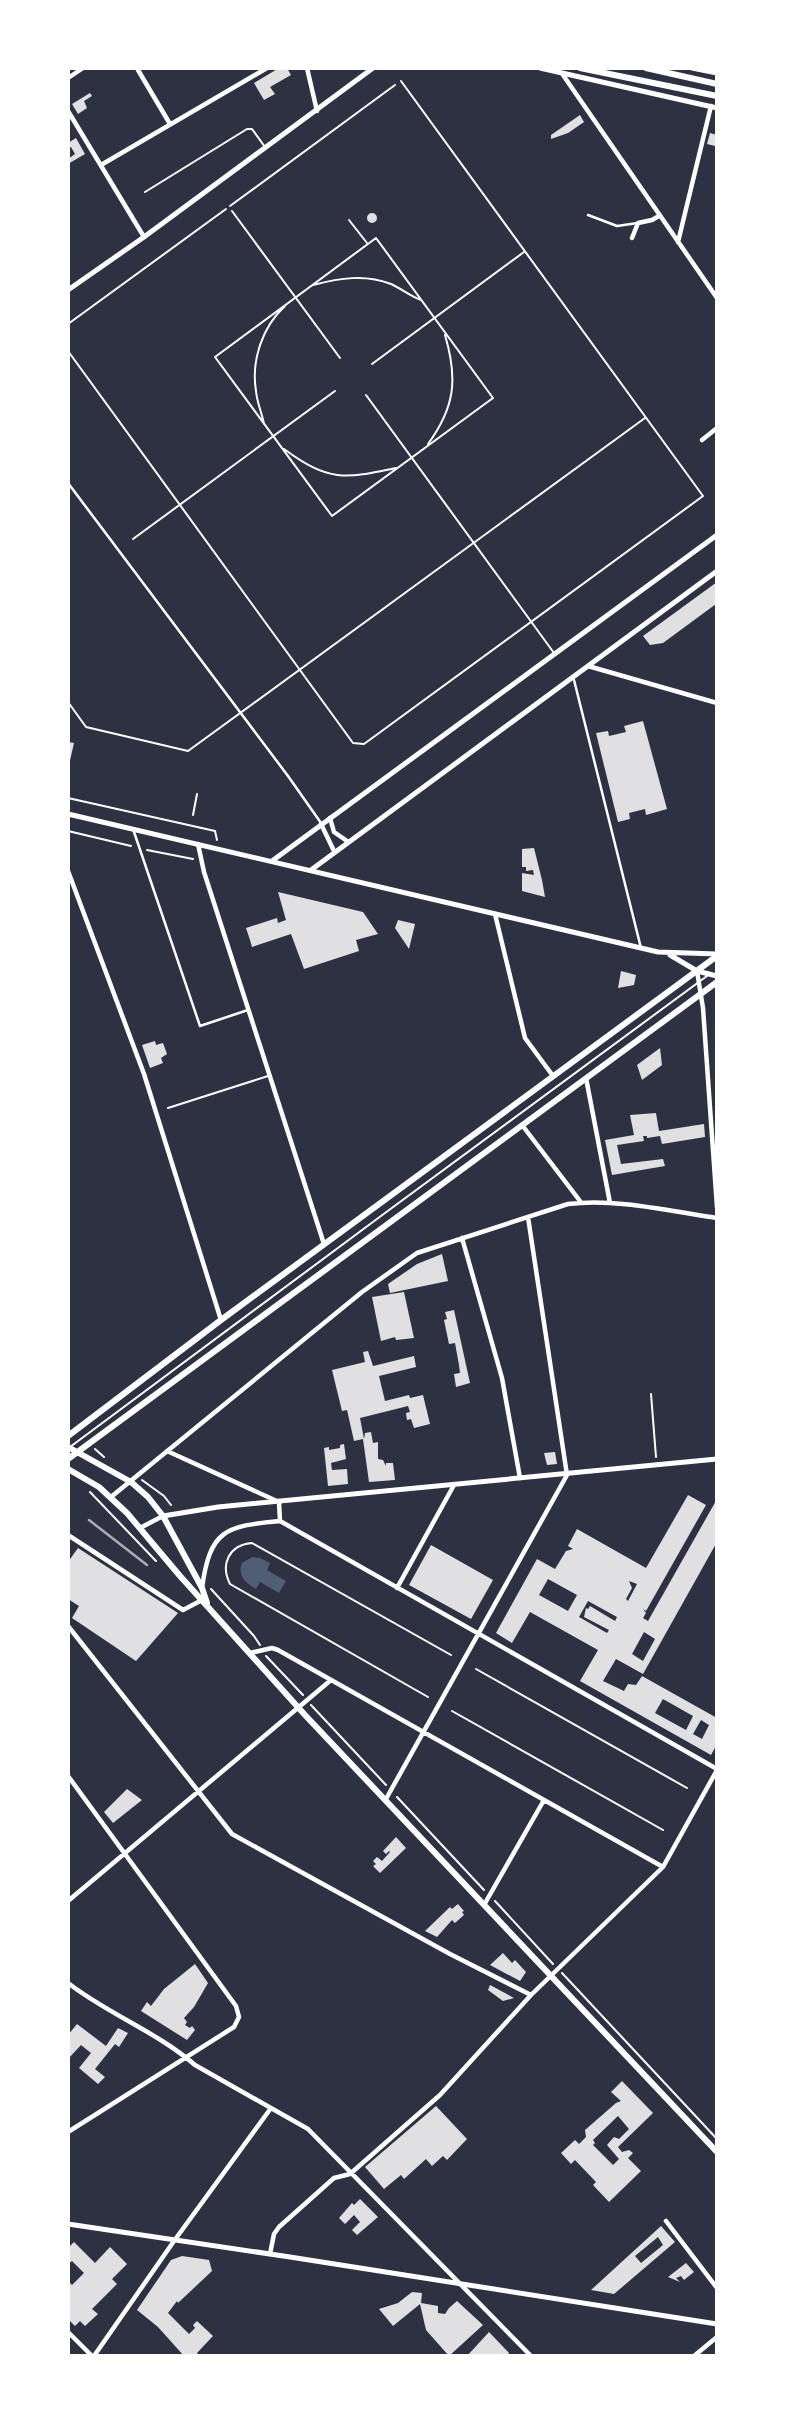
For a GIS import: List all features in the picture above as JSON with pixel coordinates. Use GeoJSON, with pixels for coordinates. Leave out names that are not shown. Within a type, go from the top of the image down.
{"type":"FeatureCollection","features":[{"type":"Feature","properties":{"kind":"main road"},"geometry":{"type":"LineString","coordinates":[[580,68],[717,96]]}},
{"type":"Feature","properties":{"kind":"main road"},"geometry":{"type":"LineString","coordinates":[[646,68],[717,84]]}},
{"type":"Feature","properties":{"kind":"main road"},"geometry":{"type":"LineString","coordinates":[[68,1436],[717,955]]}},
{"type":"Feature","properties":{"kind":"main road"},"geometry":{"type":"LineString","coordinates":[[68,1459],[717,982]]}},
{"type":"Feature","properties":{"kind":"main road"},"geometry":{"type":"LineString","coordinates":[[69,1448],[131,1482],[148,1497],[163,1516],[205,1587],[205,1603]]}},
{"type":"Feature","properties":{"kind":"main road"},"geometry":{"type":"LineString","coordinates":[[68,1469],[111,1497],[299,1708],[717,2152]]}},
{"type":"Feature","properties":{"kind":"street"},"geometry":{"type":"LineString","coordinates":[[68,78],[83,68]]}},
{"type":"Feature","properties":{"kind":"street"},"geometry":{"type":"LineString","coordinates":[[101,165],[267,68]]}},
{"type":"Feature","properties":{"kind":"street"},"geometry":{"type":"LineString","coordinates":[[307,68],[317,111]]}},
{"type":"Feature","properties":{"kind":"street"},"geometry":{"type":"LineString","coordinates":[[69,287],[144,237],[373,68]]}},
{"type":"Feature","properties":{"kind":"street"},"geometry":{"type":"LineString","coordinates":[[540,68],[714,107],[678,243]]}},
{"type":"Feature","properties":{"kind":"street"},"geometry":{"type":"LineString","coordinates":[[692,68],[717,73]]}},
{"type":"Feature","properties":{"kind":"street"},"geometry":{"type":"LineString","coordinates":[[138,70],[170,124]]}},
{"type":"Feature","properties":{"kind":"street"},"geometry":{"type":"LineString","coordinates":[[563,75],[717,298]]}},
{"type":"Feature","properties":{"kind":"street"},"geometry":{"type":"LineString","coordinates":[[68,111],[144,237]]}},
{"type":"Feature","properties":{"kind":"street"},"geometry":{"type":"LineString","coordinates":[[588,215],[617,226],[652,220],[659,216]]}},
{"type":"Feature","properties":{"kind":"street"},"geometry":{"type":"LineString","coordinates":[[632,238],[638,223]]}},
{"type":"Feature","properties":{"kind":"street"},"geometry":{"type":"LineString","coordinates":[[702,440],[717,428]]}},
{"type":"Feature","properties":{"kind":"street"},"geometry":{"type":"LineString","coordinates":[[68,483],[241,713],[321,824],[334,851]]}},
{"type":"Feature","properties":{"kind":"street"},"geometry":{"type":"LineString","coordinates":[[272,861],[717,535]]}},
{"type":"Feature","properties":{"kind":"street"},"geometry":{"type":"LineString","coordinates":[[311,870],[717,570]]}},
{"type":"Feature","properties":{"kind":"street"},"geometry":{"type":"LineString","coordinates":[[588,666],[717,703]]}},
{"type":"Feature","properties":{"kind":"street"},"geometry":{"type":"LineString","coordinates":[[573,676],[641,948]]}},
{"type":"Feature","properties":{"kind":"street"},"geometry":{"type":"LineString","coordinates":[[68,814],[641,948],[667,953],[717,955]]}},
{"type":"Feature","properties":{"kind":"street"},"geometry":{"type":"LineString","coordinates":[[330,818],[334,832],[347,841]]}},
{"type":"Feature","properties":{"kind":"street"},"geometry":{"type":"LineString","coordinates":[[133,829],[200,1026],[248,1010]]}},
{"type":"Feature","properties":{"kind":"street"},"geometry":{"type":"LineString","coordinates":[[198,844],[204,872],[324,1244]]}},
{"type":"Feature","properties":{"kind":"street"},"geometry":{"type":"LineString","coordinates":[[68,871],[144,1074],[221,1320]]}},
{"type":"Feature","properties":{"kind":"street"},"geometry":{"type":"LineString","coordinates":[[495,914],[525,1038],[553,1076]]}},
{"type":"Feature","properties":{"kind":"street"},"geometry":{"type":"LineString","coordinates":[[667,953],[697,971],[714,975]]}},
{"type":"Feature","properties":{"kind":"street"},"geometry":{"type":"LineString","coordinates":[[697,971],[701,993],[717,1207]]}},
{"type":"Feature","properties":{"kind":"street"},"geometry":{"type":"LineString","coordinates":[[586,1077],[610,1203]]}},
{"type":"Feature","properties":{"kind":"street"},"geometry":{"type":"LineString","coordinates":[[522,1125],[580,1202]]}},
{"type":"Feature","properties":{"kind":"street"},"geometry":{"type":"LineString","coordinates":[[111,1497],[362,1292],[417,1253],[580,1202],[610,1203],[717,1218]]}},
{"type":"Feature","properties":{"kind":"street"},"geometry":{"type":"LineString","coordinates":[[386,1799],[566,1475],[528,1217]]}},
{"type":"Feature","properties":{"kind":"street"},"geometry":{"type":"LineString","coordinates":[[462,1238],[502,1378],[520,1479]]}},
{"type":"Feature","properties":{"kind":"street"},"geometry":{"type":"LineString","coordinates":[[167,1451],[279,1502]]}},
{"type":"Feature","properties":{"kind":"street"},"geometry":{"type":"LineString","coordinates":[[140,1528],[163,1516],[180,1512],[717,1459]]}},
{"type":"Feature","properties":{"kind":"street"},"geometry":{"type":"LineString","coordinates":[[397,1588],[454,1485]]}},
{"type":"Feature","properties":{"kind":"street"},"geometry":{"type":"LineString","coordinates":[[279,1502],[280,1521]]}},
{"type":"Feature","properties":{"kind":"street"},"geometry":{"type":"LineString","coordinates":[[205,1587],[210,1553],[222,1536],[242,1524],[280,1521],[717,1769],[663,1867],[531,1995],[440,2095],[350,2174],[334,2178],[279,2227],[274,2234],[270,2254]]}},
{"type":"Feature","properties":{"kind":"street"},"geometry":{"type":"LineString","coordinates":[[68,1535],[183,1610],[205,1603]]}},
{"type":"Feature","properties":{"kind":"street"},"geometry":{"type":"LineString","coordinates":[[68,1626],[232,1834],[507,1985],[531,1995]]}},
{"type":"Feature","properties":{"kind":"street"},"geometry":{"type":"LineString","coordinates":[[250,1653],[272,1648],[663,1867]]}},
{"type":"Feature","properties":{"kind":"street"},"geometry":{"type":"LineString","coordinates":[[68,1902],[331,1679]]}},
{"type":"Feature","properties":{"kind":"street"},"geometry":{"type":"LineString","coordinates":[[68,1776],[236,2007],[240,2017],[234,2027],[68,2132]]}},
{"type":"Feature","properties":{"kind":"street"},"geometry":{"type":"LineString","coordinates":[[484,1906],[544,1800]]}},
{"type":"Feature","properties":{"kind":"street"},"geometry":{"type":"LineString","coordinates":[[68,1983],[90,2000],[308,2129],[529,2355]]}},
{"type":"Feature","properties":{"kind":"street"},"geometry":{"type":"LineString","coordinates":[[68,2332],[93,2356],[271,2108]]}},
{"type":"Feature","properties":{"kind":"street"},"geometry":{"type":"LineString","coordinates":[[666,2221],[717,2288]]}},
{"type":"Feature","properties":{"kind":"street"},"geometry":{"type":"LineString","coordinates":[[68,2224],[717,2324]]}},
{"type":"Feature","properties":{"kind":"street"},"geometry":{"type":"LineString","coordinates":[[694,2356],[717,2337]]}},
{"type":"Feature","properties":{"kind":"lane"},"geometry":{"type":"LineString","coordinates":[[68,351],[353,743],[364,744],[703,496],[401,81]]}},
{"type":"Feature","properties":{"kind":"lane"},"geometry":{"type":"LineString","coordinates":[[145,192],[247,129],[252,129],[266,148]]}},
{"type":"Feature","properties":{"kind":"lane"},"geometry":{"type":"LineString","coordinates":[[232,211],[340,358]]}},
{"type":"Feature","properties":{"kind":"lane"},"geometry":{"type":"LineString","coordinates":[[372,364],[525,252]]}},
{"type":"Feature","properties":{"kind":"lane"},"geometry":{"type":"LineString","coordinates":[[133,539],[335,391]]}},
{"type":"Feature","properties":{"kind":"lane"},"geometry":{"type":"LineString","coordinates":[[366,395],[554,653]]}},
{"type":"Feature","properties":{"kind":"lane"},"geometry":{"type":"LineString","coordinates":[[68,702],[86,727],[188,751],[646,417]]}},
{"type":"Feature","properties":{"kind":"lane"},"geometry":{"type":"LineString","coordinates":[[69,1448],[699,982],[714,975],[717,970]]}},
{"type":"Feature","properties":{"kind":"lane"},"geometry":{"type":"LineString","coordinates":[[168,1108],[269,1076]]}},
{"type":"Feature","properties":{"kind":"path"},"geometry":{"type":"LineString","coordinates":[[68,324],[401,81]]}},
{"type":"Feature","properties":{"kind":"path"},"geometry":{"type":"LineString","coordinates":[[349,220],[368,244]]}},
{"type":"Feature","properties":{"kind":"path"},"geometry":{"type":"LineString","coordinates":[[309,287],[346,278],[369,279],[391,285],[422,301]]}},
{"type":"Feature","properties":{"kind":"path"},"geometry":{"type":"LineString","coordinates":[[264,425],[255,385],[258,351],[272,321],[295,298]]}},
{"type":"Feature","properties":{"kind":"path"},"geometry":{"type":"LineString","coordinates":[[426,447],[441,424],[452,391],[453,367],[444,330]]}},
{"type":"Feature","properties":{"kind":"path"},"geometry":{"type":"LineString","coordinates":[[280,446],[306,465],[332,474],[364,476],[397,468]]}},
{"type":"Feature","properties":{"kind":"path"},"geometry":{"type":"LineString","coordinates":[[193,815],[197,794]]}},
{"type":"Feature","properties":{"kind":"path"},"geometry":{"type":"LineString","coordinates":[[68,798],[215,831],[218,835],[217,848]]}},
{"type":"Feature","properties":{"kind":"path"},"geometry":{"type":"LineString","coordinates":[[651,1394],[657,1465]]}},
{"type":"Feature","properties":{"kind":"path"},"geometry":{"type":"LineString","coordinates":[[95,1449],[100,1454]]}},
{"type":"Feature","properties":{"kind":"path"},"geometry":{"type":"LineString","coordinates":[[142,1480],[169,1500]]}},
{"type":"Feature","properties":{"kind":"path"},"geometry":{"type":"LineString","coordinates":[[90,1492],[136,1540]]}},
{"type":"Feature","properties":{"kind":"path"},"geometry":{"type":"LineString","coordinates":[[428,1697],[230,1584],[225,1575],[225,1564],[229,1555],[236,1547],[252,1543],[451,1655]]}},
{"type":"Feature","properties":{"kind":"path"},"geometry":{"type":"LineString","coordinates":[[205,1587],[259,1643]]}},
{"type":"Feature","properties":{"kind":"path"},"geometry":{"type":"LineString","coordinates":[[265,1654],[303,1696]]}},
{"type":"Feature","properties":{"kind":"path"},"geometry":{"type":"LineString","coordinates":[[476,1669],[687,1788]]}},
{"type":"Feature","properties":{"kind":"path"},"geometry":{"type":"LineString","coordinates":[[312,1705],[384,1782]]}},
{"type":"Feature","properties":{"kind":"path"},"geometry":{"type":"LineString","coordinates":[[452,1711],[663,1830]]}},
{"type":"Feature","properties":{"kind":"path"},"geometry":{"type":"LineString","coordinates":[[398,1798],[483,1889]]}},
{"type":"Feature","properties":{"kind":"path"},"geometry":{"type":"LineString","coordinates":[[496,1903],[551,1962]]}},
{"type":"Feature","properties":{"kind":"path"},"geometry":{"type":"LineString","coordinates":[[564,1976],[717,2138]]}},
{"type":"Feature","properties":{"kind":"water"},"geometry":{"type":"Polygon","coordinates":[[[252,1557],[270,1563],[267,1570],[286,1581],[279,1593],[260,1582],[256,1589],[243,1579],[242,1563],[252,1557]]]}},
{"type":"Feature","properties":{"kind":"building"},"geometry":{"type":"Polygon","coordinates":[[[279,68],[287,68],[291,75],[270,87],[275,94],[264,100],[254,83],[279,68]]]}},
{"type":"Feature","properties":{"kind":"building"},"geometry":{"type":"Polygon","coordinates":[[[90,93],[92,96],[84,101],[87,108],[78,114],[72,104],[90,93]]]}},
{"type":"Feature","properties":{"kind":"building"},"geometry":{"type":"Polygon","coordinates":[[[580,115],[584,122],[568,133],[551,139],[551,135],[580,115]]]}},
{"type":"Feature","properties":{"kind":"building"},"geometry":{"type":"Polygon","coordinates":[[[710,133],[717,135],[715,146],[707,144],[710,133]]]}},
{"type":"Feature","properties":{"kind":"building"},"geometry":{"type":"Polygon","coordinates":[[[76,138],[85,154],[68,164],[68,159],[75,154],[71,147],[68,149],[68,143],[76,138]]]}},
{"type":"Feature","properties":{"kind":"building"},"geometry":{"type":"Polygon","coordinates":[[[372,213],[376,214],[376,222],[372,223],[368,222],[367,218],[368,214],[372,213]]]}},
{"type":"Feature","properties":{"kind":"building"},"geometry":{"type":"Polygon","coordinates":[[[717,582],[716,604],[663,643],[650,645],[643,636],[717,582]]]}},
{"type":"Feature","properties":{"kind":"building"},"geometry":{"type":"Polygon","coordinates":[[[643,721],[667,809],[646,815],[645,809],[629,813],[630,819],[618,822],[596,733],[608,731],[609,736],[626,732],[624,726],[643,721]]]}},
{"type":"Feature","properties":{"kind":"building"},"geometry":{"type":"Polygon","coordinates":[[[68,742],[74,743],[69,765],[68,765],[68,742]]]}},
{"type":"Feature","properties":{"kind":"building"},"geometry":{"type":"Polygon","coordinates":[[[534,848],[545,897],[522,891],[522,873],[534,875],[533,870],[526,871],[526,867],[522,867],[522,849],[534,848]]]}},
{"type":"Feature","properties":{"kind":"building"},"geometry":{"type":"Polygon","coordinates":[[[278,892],[363,912],[378,934],[356,940],[359,951],[304,969],[291,934],[252,947],[246,928],[277,918],[278,923],[286,920],[278,892]]]}},
{"type":"Feature","properties":{"kind":"building"},"geometry":{"type":"Polygon","coordinates":[[[398,920],[415,924],[409,949],[395,928],[398,920]]]}},
{"type":"Feature","properties":{"kind":"building"},"geometry":{"type":"Polygon","coordinates":[[[621,971],[636,975],[634,985],[618,988],[621,971]]]}},
{"type":"Feature","properties":{"kind":"building"},"geometry":{"type":"Polygon","coordinates":[[[155,1041],[156,1045],[163,1043],[167,1054],[161,1058],[163,1063],[150,1068],[142,1045],[155,1041]]]}},
{"type":"Feature","properties":{"kind":"building"},"geometry":{"type":"Polygon","coordinates":[[[660,1048],[662,1065],[642,1080],[637,1065],[660,1048]]]}},
{"type":"Feature","properties":{"kind":"building"},"geometry":{"type":"Polygon","coordinates":[[[656,1113],[659,1131],[704,1124],[705,1137],[662,1144],[660,1136],[643,1136],[644,1141],[617,1145],[621,1164],[663,1159],[665,1166],[612,1175],[605,1140],[634,1135],[630,1115],[656,1113]]]}},
{"type":"Feature","properties":{"kind":"building"},"geometry":{"type":"Polygon","coordinates":[[[442,1254],[448,1281],[390,1293],[388,1284],[417,1264],[442,1254]]]}},
{"type":"Feature","properties":{"kind":"building"},"geometry":{"type":"Polygon","coordinates":[[[404,1292],[414,1338],[396,1340],[395,1337],[381,1341],[372,1297],[404,1292]]]}},
{"type":"Feature","properties":{"kind":"building"},"geometry":{"type":"Polygon","coordinates":[[[454,1310],[470,1383],[456,1387],[454,1374],[460,1373],[459,1365],[455,1343],[449,1344],[444,1320],[447,1319],[445,1312],[454,1310]]]}},
{"type":"Feature","properties":{"kind":"building"},"geometry":{"type":"Polygon","coordinates":[[[368,1351],[373,1366],[414,1356],[416,1367],[379,1376],[385,1401],[409,1395],[410,1398],[423,1395],[430,1424],[414,1428],[411,1419],[407,1420],[406,1413],[410,1412],[408,1406],[360,1418],[364,1439],[365,1433],[371,1432],[373,1443],[378,1442],[378,1459],[383,1460],[386,1466],[386,1463],[393,1463],[395,1480],[369,1482],[363,1439],[354,1441],[347,1410],[342,1411],[332,1370],[365,1362],[363,1352],[368,1351]]]}},
{"type":"Feature","properties":{"kind":"building"},"geometry":{"type":"Polygon","coordinates":[[[344,1444],[346,1459],[331,1463],[332,1470],[347,1469],[348,1484],[328,1486],[324,1448],[340,1448],[340,1445],[344,1444]]]}},
{"type":"Feature","properties":{"kind":"building"},"geometry":{"type":"Polygon","coordinates":[[[555,1452],[557,1464],[547,1465],[544,1453],[555,1452]]]}},
{"type":"Feature","properties":{"kind":"building"},"geometry":{"type":"Polygon","coordinates":[[[688,1495],[706,1505],[646,1611],[643,1609],[646,1613],[643,1618],[648,1621],[717,1499],[717,1542],[643,1674],[616,1659],[603,1681],[624,1691],[628,1684],[636,1685],[642,1676],[717,1718],[717,1744],[711,1755],[580,1681],[598,1650],[530,1612],[512,1643],[496,1633],[537,1559],[555,1569],[566,1551],[573,1549],[568,1546],[577,1529],[646,1568],[688,1495]],[[548,1579],[539,1595],[568,1611],[577,1595],[548,1579]],[[629,1581],[632,1588],[626,1599],[628,1601],[637,1584],[629,1581]],[[588,1601],[579,1617],[607,1633],[609,1630],[584,1617],[586,1608],[590,1606],[615,1621],[617,1617],[588,1601]],[[644,1632],[632,1654],[643,1661],[655,1639],[644,1632]],[[663,1699],[655,1713],[686,1730],[693,1716],[663,1699]],[[701,1720],[693,1734],[702,1739],[709,1725],[701,1720]]]}},
{"type":"Feature","properties":{"kind":"building"},"geometry":{"type":"Polygon","coordinates":[[[431,1545],[493,1580],[471,1619],[409,1585],[431,1545]]]}},
{"type":"Feature","properties":{"kind":"building"},"geometry":{"type":"Polygon","coordinates":[[[78,1548],[178,1613],[136,1661],[72,1618],[79,1606],[68,1599],[68,1562],[78,1548]]]}},
{"type":"Feature","properties":{"kind":"building"},"geometry":{"type":"Polygon","coordinates":[[[127,1789],[142,1800],[113,1823],[104,1812],[127,1789]]]}},
{"type":"Feature","properties":{"kind":"building"},"geometry":{"type":"Polygon","coordinates":[[[396,1837],[406,1848],[380,1873],[373,1866],[376,1864],[373,1861],[377,1857],[382,1861],[390,1852],[386,1854],[383,1851],[396,1837]]]}},
{"type":"Feature","properties":{"kind":"building"},"geometry":{"type":"Polygon","coordinates":[[[458,1904],[464,1915],[455,1923],[452,1920],[437,1937],[425,1931],[450,1907],[452,1909],[458,1904]]]}},
{"type":"Feature","properties":{"kind":"building"},"geometry":{"type":"Polygon","coordinates":[[[503,1953],[512,1963],[515,1960],[526,1972],[520,1981],[490,1965],[503,1953]]]}},
{"type":"Feature","properties":{"kind":"building"},"geometry":{"type":"Polygon","coordinates":[[[195,1964],[208,1983],[184,2018],[187,2022],[185,2025],[190,2028],[192,2026],[195,2030],[187,2040],[141,2011],[147,2002],[151,2006],[164,1989],[195,1964]]]}},
{"type":"Feature","properties":{"kind":"building"},"geometry":{"type":"Polygon","coordinates":[[[490,1985],[514,1998],[503,2001],[488,1990],[490,1985]]]}},
{"type":"Feature","properties":{"kind":"building"},"geometry":{"type":"Polygon","coordinates":[[[77,2024],[106,2046],[118,2028],[128,2033],[119,2047],[115,2044],[95,2069],[105,2077],[98,2084],[79,2068],[91,2053],[81,2045],[68,2059],[68,2035],[77,2024]]]}},
{"type":"Feature","properties":{"kind":"building"},"geometry":{"type":"Polygon","coordinates":[[[622,2081],[653,2113],[618,2147],[622,2152],[629,2150],[633,2153],[628,2158],[641,2171],[609,2202],[593,2185],[596,2182],[575,2160],[571,2164],[561,2153],[575,2140],[579,2144],[586,2137],[585,2130],[621,2101],[611,2092],[622,2081]],[[618,2116],[593,2140],[593,2145],[613,2165],[619,2159],[607,2145],[614,2137],[619,2139],[629,2129],[618,2116]]]}},
{"type":"Feature","properties":{"kind":"building"},"geometry":{"type":"Polygon","coordinates":[[[436,2106],[467,2139],[447,2160],[443,2156],[432,2166],[426,2159],[404,2179],[401,2175],[384,2189],[365,2167],[436,2106]]]}},
{"type":"Feature","properties":{"kind":"building"},"geometry":{"type":"Polygon","coordinates":[[[360,2199],[378,2217],[357,2235],[352,2230],[360,2222],[354,2215],[345,2224],[339,2218],[352,2203],[354,2205],[360,2199]]]}},
{"type":"Feature","properties":{"kind":"building"},"geometry":{"type":"Polygon","coordinates":[[[661,2226],[675,2242],[614,2294],[591,2290],[661,2226]],[[658,2237],[635,2256],[641,2263],[663,2245],[658,2237]]]}},
{"type":"Feature","properties":{"kind":"building"},"geometry":{"type":"Polygon","coordinates":[[[74,2242],[95,2263],[110,2247],[127,2264],[112,2279],[117,2284],[92,2309],[98,2314],[85,2326],[80,2321],[75,2326],[68,2319],[68,2281],[72,2285],[84,2273],[72,2261],[68,2264],[68,2248],[74,2242]]]}},
{"type":"Feature","properties":{"kind":"building"},"geometry":{"type":"Polygon","coordinates":[[[182,2256],[209,2260],[212,2271],[178,2303],[177,2301],[168,2313],[189,2334],[197,2321],[213,2336],[197,2353],[200,2356],[184,2356],[158,2327],[137,2310],[171,2260],[182,2256]]]}},
{"type":"Feature","properties":{"kind":"building"},"geometry":{"type":"Polygon","coordinates":[[[686,2263],[694,2272],[684,2280],[681,2276],[676,2278],[680,2282],[668,2277],[686,2263]]]}},
{"type":"Feature","properties":{"kind":"building"},"geometry":{"type":"Polygon","coordinates":[[[412,2292],[422,2293],[421,2303],[438,2306],[438,2313],[445,2314],[457,2301],[483,2325],[449,2356],[426,2330],[420,2304],[393,2326],[379,2309],[398,2303],[412,2292]]]}},
{"type":"Feature","properties":{"kind":"building"},"geometry":{"type":"Polygon","coordinates":[[[489,2332],[509,2353],[508,2356],[467,2356],[489,2332]]]}},
{"type":"Feature","properties":{"kind":"railway"},"geometry":{"type":"LineString","coordinates":[[89,1520],[147,1565]]}}]}
